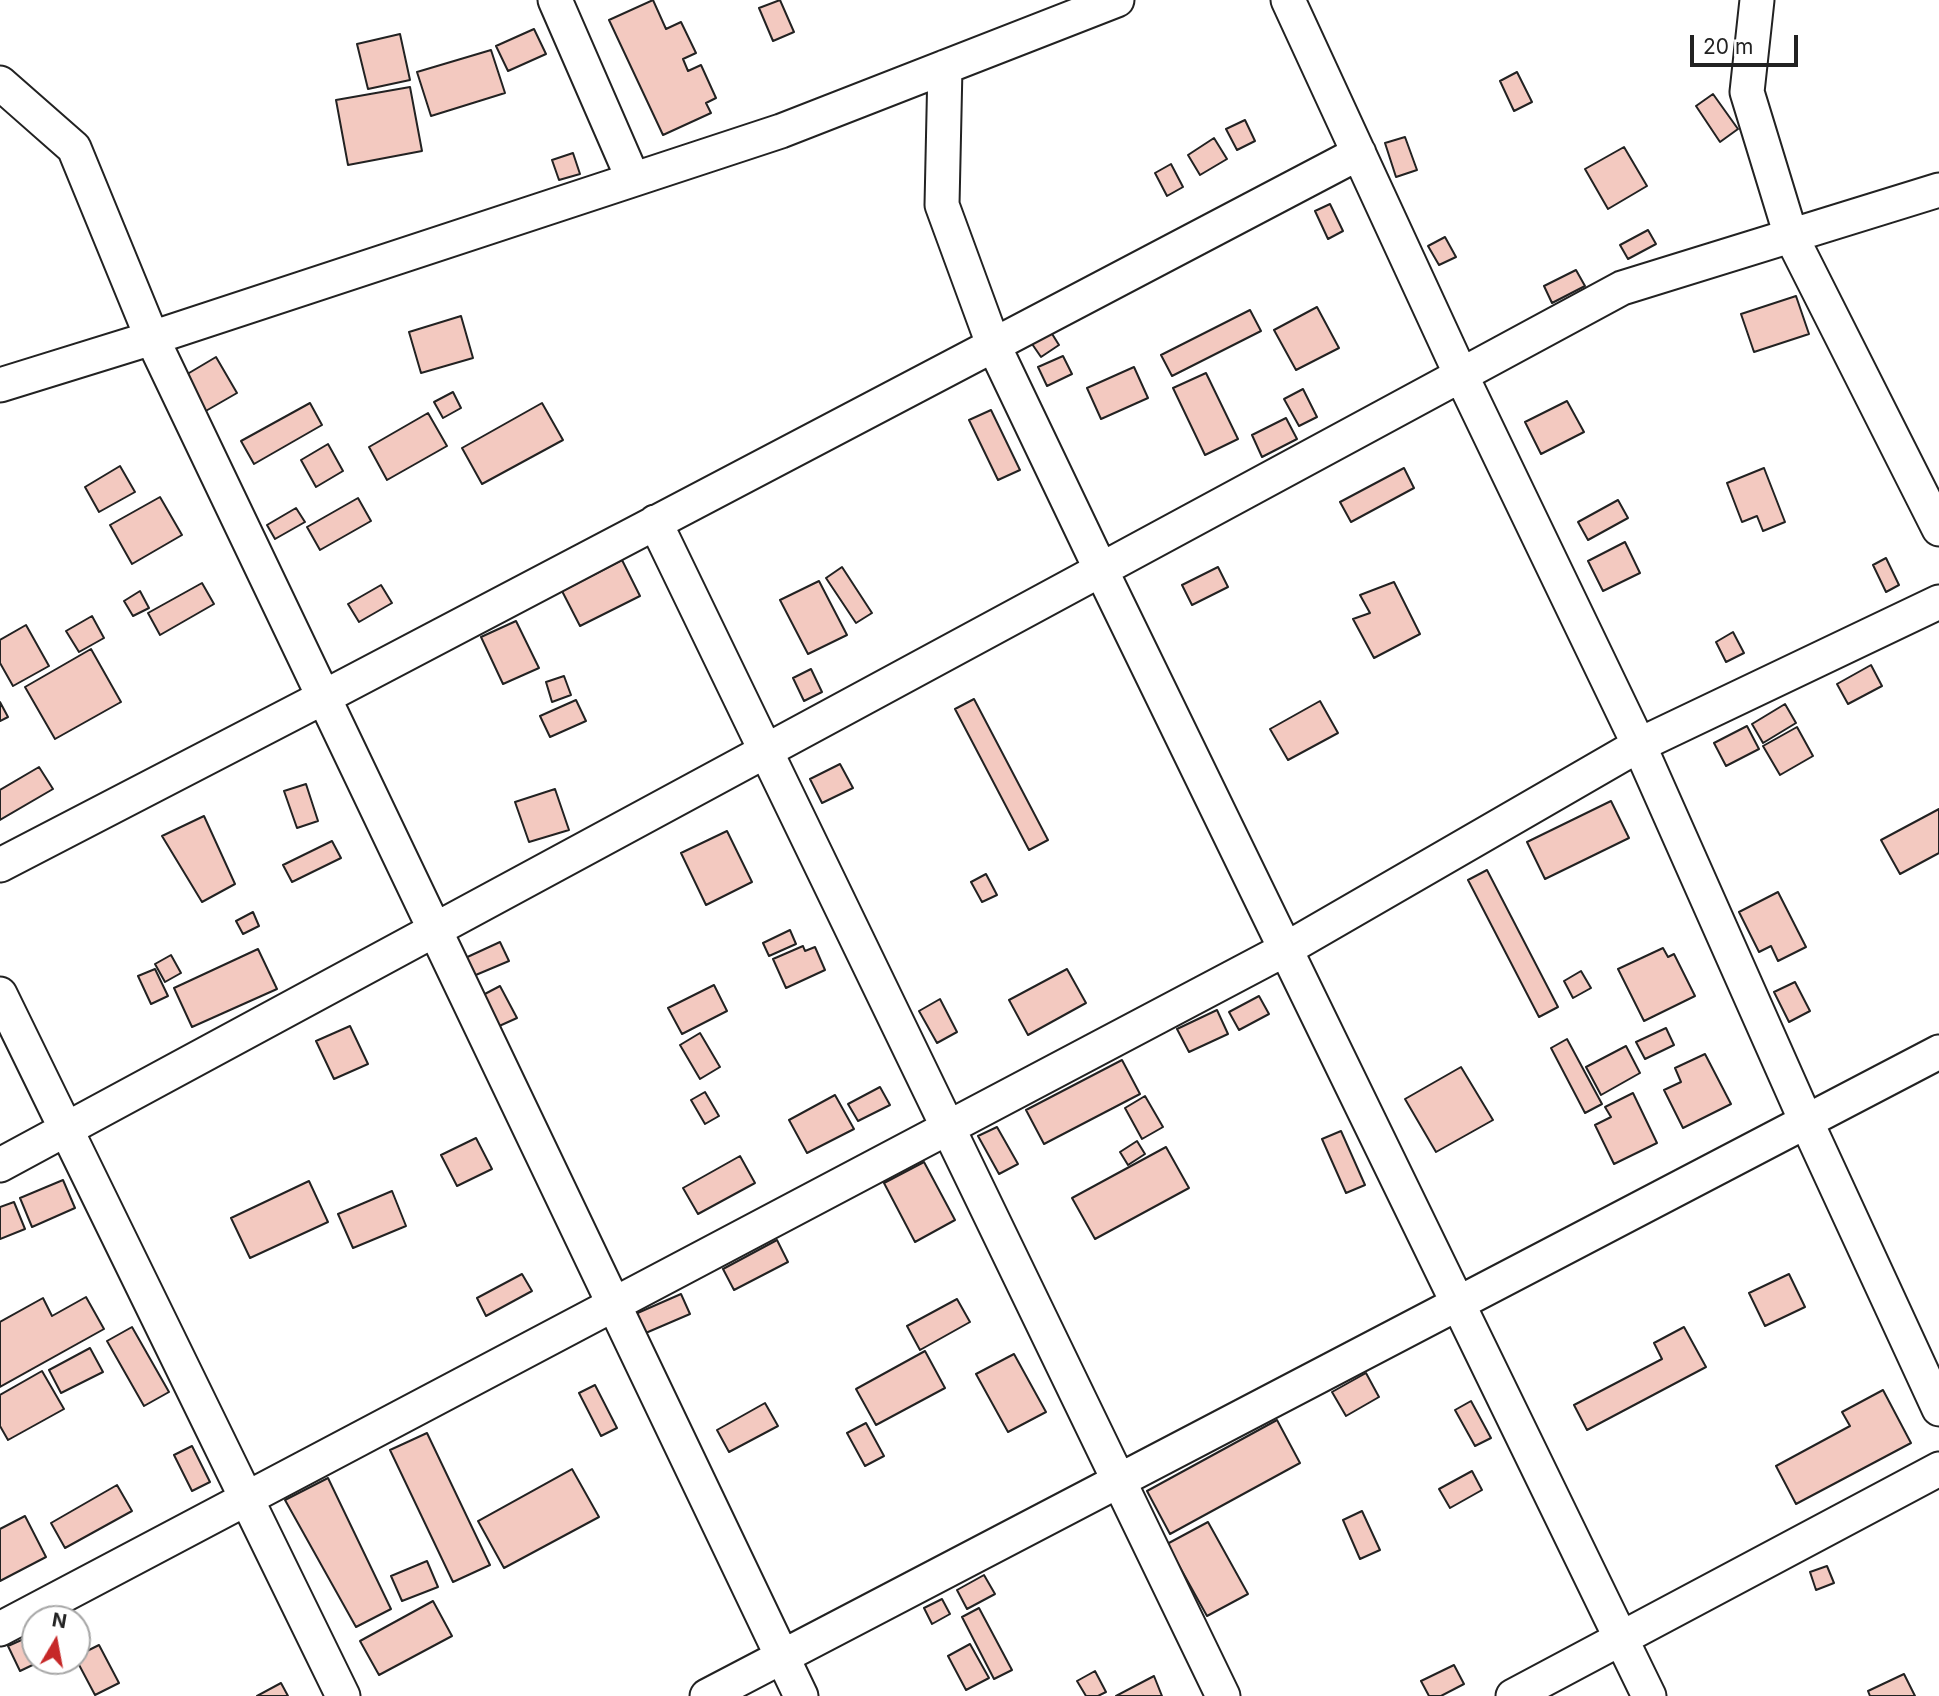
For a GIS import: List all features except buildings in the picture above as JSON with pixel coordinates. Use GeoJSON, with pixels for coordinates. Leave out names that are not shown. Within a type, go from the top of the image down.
{"type":"FeatureCollection","features":[{"type":"Feature","properties":{"kind":"street"},"geometry":{"type":"LineString","coordinates":[[555,0],[633,179]]}},
{"type":"Feature","properties":{"kind":"street"},"geometry":{"type":"LineString","coordinates":[[0,384],[152,338],[781,131],[1116,0]]}},
{"type":"Feature","properties":{"kind":"street"},"geometry":{"type":"LineString","coordinates":[[1288,0],[1461,375],[1640,745],[1806,1121],[1939,1409]]}},
{"type":"Feature","properties":{"kind":"street"},"geometry":{"type":"LineString","coordinates":[[1757,0],[1747,92],[1791,236],[1939,529]]}},
{"type":"Feature","properties":{"kind":"street"},"geometry":{"type":"LineString","coordinates":[[945,67],[942,205],[993,344],[1649,1696]]}},
{"type":"Feature","properties":{"kind":"street"},"geometry":{"type":"LineString","coordinates":[[0,83],[74,148],[152,338],[801,1696]]}},
{"type":"Feature","properties":{"kind":"street"},"geometry":{"type":"LineString","coordinates":[[0,865],[1359,153]]}},
{"type":"Feature","properties":{"kind":"street"},"geometry":{"type":"LineString","coordinates":[[0,1165],[1622,288],[1939,190]]}},
{"type":"Feature","properties":{"kind":"street"},"geometry":{"type":"LineString","coordinates":[[654,522],[1223,1696]]}},
{"type":"Feature","properties":{"kind":"street"},"geometry":{"type":"LineString","coordinates":[[0,1629],[1286,949],[1640,745],[1939,602]]}},
{"type":"Feature","properties":{"kind":"street"},"geometry":{"type":"LineString","coordinates":[[0,994],[343,1696]]}},
{"type":"Feature","properties":{"kind":"street"},"geometry":{"type":"LineString","coordinates":[[707,1696],[1939,1052]]}},
{"type":"Feature","properties":{"kind":"street"},"geometry":{"type":"LineString","coordinates":[[1513,1696],[1939,1469]]}}]}
